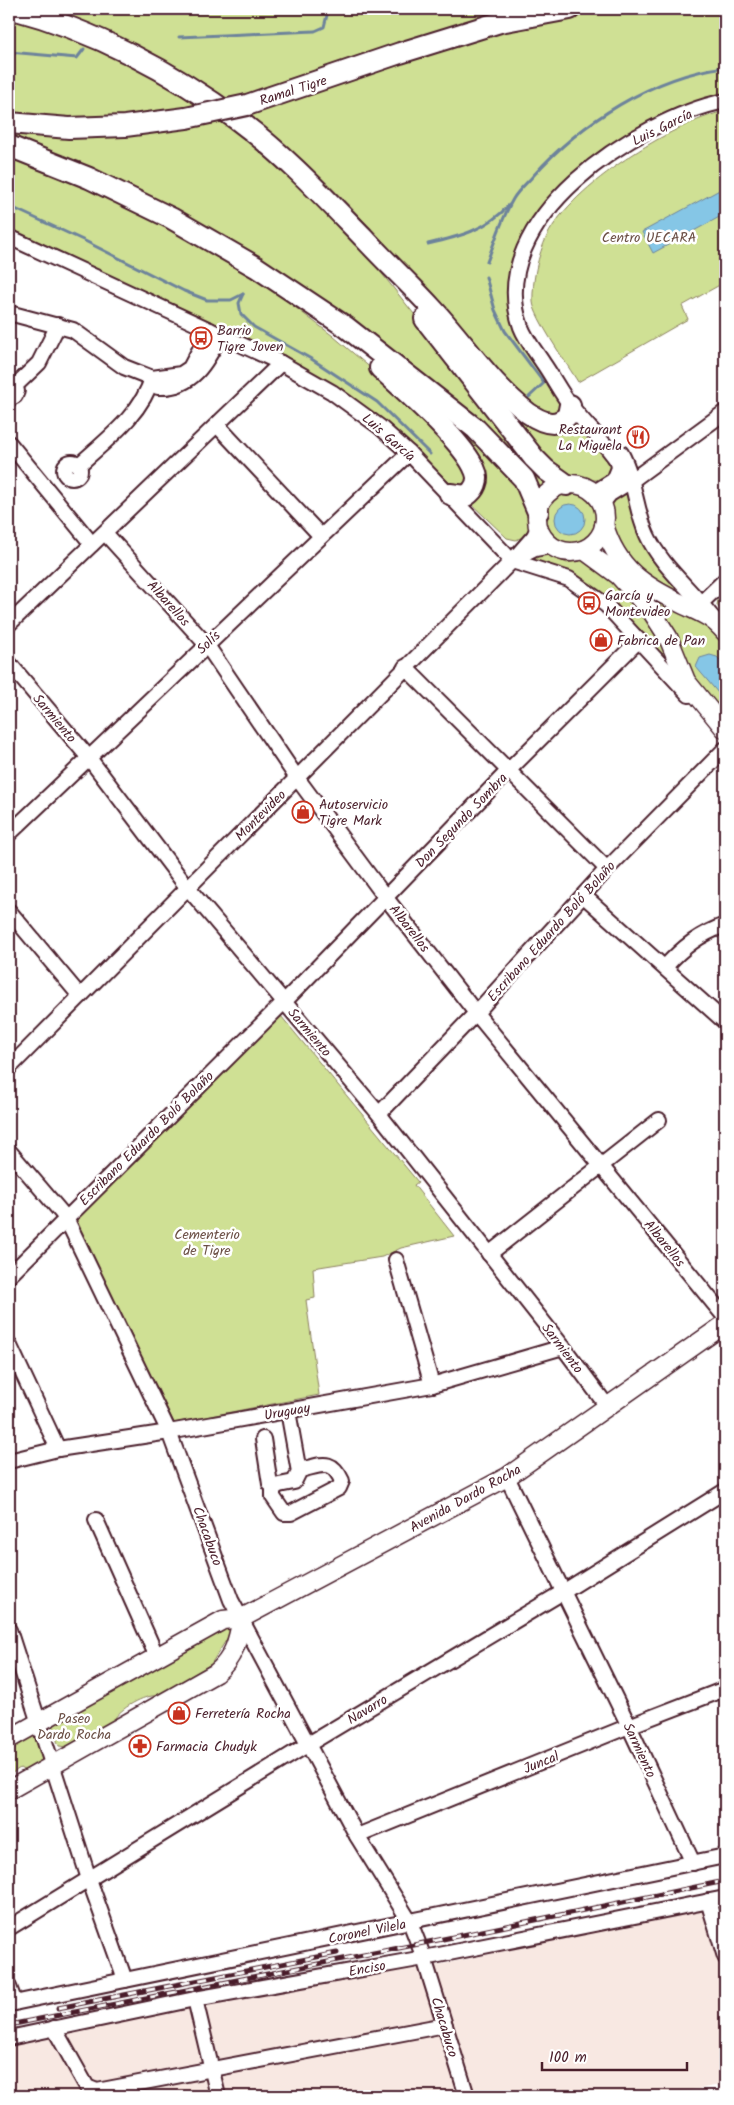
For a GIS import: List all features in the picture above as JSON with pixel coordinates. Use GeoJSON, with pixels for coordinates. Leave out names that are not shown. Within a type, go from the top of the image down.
{"type":"FeatureCollection","features":[{"type":"Feature","properties":{"kind":"highway"},"geometry":{"type":"LineString","coordinates":[[13,9],[88,36],[144,62],[200,94],[239,121],[284,158],[362,236],[432,308],[476,360],[528,412],[545,422],[557,423],[564,420],[568,415],[570,405]]}},
{"type":"Feature","properties":{"kind":"highway","name":"Ramal Tigre"},"geometry":{"type":"LineString","coordinates":[[9,123],[69,128],[125,126],[186,118],[247,105],[400,52],[500,22],[570,9]]}},
{"type":"Feature","properties":{"kind":"highway"},"geometry":{"type":"LineString","coordinates":[[9,146],[89,178],[171,218],[256,267],[346,328],[476,429],[524,479],[538,520]]}},
{"type":"Feature","properties":{"kind":"highway"},"geometry":{"type":"LineString","coordinates":[[362,236],[534,458],[546,470],[567,485]]}},
{"type":"Feature","properties":{"kind":"highway"},"geometry":{"type":"LineString","coordinates":[[300,297],[407,393],[458,445],[475,469],[476,484],[474,490],[466,496],[450,494]]}},
{"type":"Feature","properties":{"kind":"main road"},"geometry":{"type":"LineString","coordinates":[[567,485],[585,488],[597,498],[604,525],[597,540],[584,550],[567,552],[551,546],[538,520],[545,497],[551,491],[567,485]]}},
{"type":"Feature","properties":{"kind":"main road","name":"Luis García"},"geometry":{"type":"LineString","coordinates":[[604,525],[610,544],[637,579],[713,618],[725,632]]}},
{"type":"Feature","properties":{"kind":"main road"},"geometry":{"type":"LineString","coordinates":[[584,550],[618,575],[652,612],[668,638],[686,681],[725,729]]}},
{"type":"Feature","properties":{"kind":"main road","name":"Avenida Dardo Rocha"},"geometry":{"type":"LineString","coordinates":[[9,1738],[223,1620],[242,1618],[507,1477],[725,1324]]}},
{"type":"Feature","properties":{"kind":"main road"},"geometry":{"type":"LineString","coordinates":[[9,1790],[216,1673],[228,1663],[237,1642],[242,1618]]}},
{"type":"Feature","properties":{"kind":"street","name":"Luis García"},"geometry":{"type":"LineString","coordinates":[[614,480],[619,468],[618,462],[570,405],[560,386],[522,329],[518,318],[517,279],[520,259],[530,234],[542,216],[571,186],[622,146],[673,118],[725,101]]}},
{"type":"Feature","properties":{"kind":"street","name":"Luis García"},"geometry":{"type":"LineString","coordinates":[[9,237],[282,363],[346,402],[409,452],[512,561]]}},
{"type":"Feature","properties":{"kind":"street"},"geometry":{"type":"LineString","coordinates":[[9,313],[58,326],[84,336],[124,367],[151,382],[181,374],[190,368],[215,332]]}},
{"type":"Feature","properties":{"kind":"street"},"geometry":{"type":"LineString","coordinates":[[9,399],[16,394],[12,384],[39,364],[58,326]]}},
{"type":"Feature","properties":{"kind":"street"},"geometry":{"type":"LineString","coordinates":[[9,624],[282,363]]}},
{"type":"Feature","properties":{"kind":"street"},"geometry":{"type":"LineString","coordinates":[[78,465],[119,428],[133,412],[151,382]]}},
{"type":"Feature","properties":{"kind":"street","name":"Luis García"},"geometry":{"type":"LineString","coordinates":[[560,386],[616,447],[625,462],[647,536],[659,554],[713,618]]}},
{"type":"Feature","properties":{"kind":"street"},"geometry":{"type":"LineString","coordinates":[[597,498],[610,494],[631,481],[725,412]]}},
{"type":"Feature","properties":{"kind":"street"},"geometry":{"type":"LineString","coordinates":[[216,425],[320,535]]}},
{"type":"Feature","properties":{"kind":"street"},"geometry":{"type":"LineString","coordinates":[[9,443],[92,544]]}},
{"type":"Feature","properties":{"kind":"street","name":"Solís"},"geometry":{"type":"LineString","coordinates":[[9,834],[409,452]]}},
{"type":"Feature","properties":{"kind":"street"},"geometry":{"type":"LineString","coordinates":[[597,498],[614,480],[631,481]]}},
{"type":"Feature","properties":{"kind":"street","name":"Montevideo"},"geometry":{"type":"LineString","coordinates":[[9,1068],[512,561],[527,544],[538,520]]}},
{"type":"Feature","properties":{"kind":"street","name":"Albarellos"},"geometry":{"type":"LineString","coordinates":[[105,533],[206,644],[297,778],[386,898],[476,1014],[725,1317]]}},
{"type":"Feature","properties":{"kind":"street"},"geometry":{"type":"LineString","coordinates":[[494,540],[516,548],[527,544]]}},
{"type":"Feature","properties":{"kind":"street","name":"Montevideo"},"geometry":{"type":"LineString","coordinates":[[512,561],[535,549],[551,546]]}},
{"type":"Feature","properties":{"kind":"street"},"geometry":{"type":"LineString","coordinates":[[512,561],[569,579],[606,605],[692,698],[712,714]]}},
{"type":"Feature","properties":{"kind":"street"},"geometry":{"type":"LineString","coordinates":[[701,603],[725,580]]}},
{"type":"Feature","properties":{"kind":"street","name":"Don Segundo Sombra"},"geometry":{"type":"LineString","coordinates":[[284,1002],[508,770],[639,640]]}},
{"type":"Feature","properties":{"kind":"street","name":"Sarmiento"},"geometry":{"type":"LineString","coordinates":[[9,663],[89,758],[188,887],[379,1114],[563,1347],[607,1406]]}},
{"type":"Feature","properties":{"kind":"street"},"geometry":{"type":"LineString","coordinates":[[405,667],[607,869]]}},
{"type":"Feature","properties":{"kind":"street","name":"Escribano Eduardo Boló Bolaño"},"geometry":{"type":"LineString","coordinates":[[379,1114],[476,1014],[607,869],[725,749]]}},
{"type":"Feature","properties":{"kind":"street"},"geometry":{"type":"LineString","coordinates":[[584,896],[725,1022]]}},
{"type":"Feature","properties":{"kind":"street"},"geometry":{"type":"LineString","coordinates":[[9,911],[80,996]]}},
{"type":"Feature","properties":{"kind":"street"},"geometry":{"type":"LineString","coordinates":[[665,967],[683,947],[706,932],[725,925]]}},
{"type":"Feature","properties":{"kind":"street","name":"Escribano Eduardo Boló Bolaño"},"geometry":{"type":"LineString","coordinates":[[9,1276],[284,1002]]}},
{"type":"Feature","properties":{"kind":"street"},"geometry":{"type":"LineString","coordinates":[[489,1254],[659,1120]]}},
{"type":"Feature","properties":{"kind":"street","name":"Chacabuco"},"geometry":{"type":"LineString","coordinates":[[9,1151],[66,1218],[169,1432],[231,1600],[357,1836],[410,1922],[424,1958],[467,2096]]}},
{"type":"Feature","properties":{"kind":"street"},"geometry":{"type":"LineString","coordinates":[[396,1260],[432,1385]]}},
{"type":"Feature","properties":{"kind":"street"},"geometry":{"type":"LineString","coordinates":[[9,1344],[58,1449]]}},
{"type":"Feature","properties":{"kind":"street","name":"Uruguay"},"geometry":{"type":"LineString","coordinates":[[9,1461],[58,1449],[169,1432],[432,1385],[563,1347]]}},
{"type":"Feature","properties":{"kind":"street"},"geometry":{"type":"LineString","coordinates":[[263,1439],[270,1484],[276,1487],[294,1482],[298,1470],[288,1411]]}},
{"type":"Feature","properties":{"kind":"street"},"geometry":{"type":"LineString","coordinates":[[276,1487],[273,1490],[273,1497],[284,1513],[287,1514],[339,1488],[341,1484],[341,1478],[332,1466],[328,1464],[298,1470]]}},
{"type":"Feature","properties":{"kind":"street","name":"Sarmiento"},"geometry":{"type":"LineString","coordinates":[[507,1477],[629,1726],[693,1863]]}},
{"type":"Feature","properties":{"kind":"street","name":"Navarro"},"geometry":{"type":"LineString","coordinates":[[9,1928],[307,1745],[563,1592],[725,1491]]}},
{"type":"Feature","properties":{"kind":"street"},"geometry":{"type":"LineString","coordinates":[[96,1520],[156,1656]]}},
{"type":"Feature","properties":{"kind":"street"},"geometry":{"type":"LineString","coordinates":[[9,1630],[54,1764],[89,1879],[124,1980]]}},
{"type":"Feature","properties":{"kind":"street","name":"Juncal"},"geometry":{"type":"LineString","coordinates":[[357,1836],[629,1726],[725,1690]]}},
{"type":"Feature","properties":{"kind":"street","name":"Coronel Vilela"},"geometry":{"type":"LineString","coordinates":[[12,2004],[725,1856]]}},
{"type":"Feature","properties":{"kind":"street","name":"Enciso"},"geometry":{"type":"LineString","coordinates":[[9,2038],[195,1999],[424,1958],[725,1898]]}},
{"type":"Feature","properties":{"kind":"street"},"geometry":{"type":"LineString","coordinates":[[708,1901],[725,1957]]}},
{"type":"Feature","properties":{"kind":"street"},"geometry":{"type":"LineString","coordinates":[[9,1987],[12,2004]]}},
{"type":"Feature","properties":{"kind":"street"},"geometry":{"type":"LineString","coordinates":[[195,1999],[210,2069],[218,2096]]}},
{"type":"Feature","properties":{"kind":"street"},"geometry":{"type":"LineString","coordinates":[[54,2028],[87,2087],[91,2090],[445,2025]]}},
{"type":"Feature","properties":{"kind":"shaded area"},"geometry":{"type":"Polygon","coordinates":[[[725,1904],[725,2084],[660,2096],[9,2096],[9,2045],[204,2003],[438,1965],[725,1904]]]}},
{"type":"Feature","properties":{"kind":"green space"},"geometry":{"type":"Polygon","coordinates":[[[634,7],[725,9],[725,94],[682,106],[645,124],[607,149],[540,210],[525,234],[514,263],[510,295],[511,322],[562,400],[561,419],[528,406],[383,241],[321,178],[263,126],[235,104],[206,85],[145,49],[113,34],[49,9],[521,9],[256,110],[428,54],[559,18],[634,7]]]}},
{"type":"Feature","properties":{"kind":"green space"},"geometry":{"type":"Polygon","coordinates":[[[9,13],[80,38],[229,118],[356,241],[449,358],[550,478],[537,489],[532,477],[175,210],[104,174],[10,134],[9,132],[124,118],[74,120],[9,114],[9,13]]]}},
{"type":"Feature","properties":{"kind":"green space","name":"Centro UECARA"},"geometry":{"type":"Polygon","coordinates":[[[725,111],[725,282],[682,306],[688,319],[578,382],[545,330],[533,302],[536,268],[547,236],[560,217],[578,197],[626,159],[678,129],[725,111]]]}},
{"type":"Feature","properties":{"kind":"green space"},"geometry":{"type":"Polygon","coordinates":[[[9,152],[105,193],[223,256],[266,285],[333,336],[393,387],[466,461],[470,487],[453,486],[411,445],[358,401],[309,370],[9,230],[9,152]]]}},
{"type":"Feature","properties":{"kind":"green space"},"geometry":{"type":"Polygon","coordinates":[[[485,375],[532,419],[572,417],[610,456],[612,464],[609,473],[597,480],[591,480],[562,473],[543,460],[485,375]]]}},
{"type":"Feature","properties":{"kind":"green space"},"geometry":{"type":"Polygon","coordinates":[[[414,384],[521,482],[532,518],[530,529],[525,536],[516,540],[507,538],[465,498],[482,484],[414,384]]]}},
{"type":"Feature","properties":{"kind":"green space"},"geometry":{"type":"Polygon","coordinates":[[[628,491],[635,523],[647,552],[682,595],[636,570],[609,524],[609,511],[612,502],[628,491]]]}},
{"type":"Feature","properties":{"kind":"green space"},"geometry":{"type":"Polygon","coordinates":[[[571,493],[581,495],[589,501],[595,509],[597,519],[595,529],[589,537],[581,543],[571,545],[561,543],[553,537],[547,529],[545,519],[547,509],[553,501],[561,495],[571,493]]]}},
{"type":"Feature","properties":{"kind":"green space"},"geometry":{"type":"Polygon","coordinates":[[[539,555],[548,555],[567,563],[584,559],[597,565],[636,604],[657,632],[672,669],[608,601],[532,561],[533,558],[539,555]]]}},
{"type":"Feature","properties":{"kind":"green space"},"geometry":{"type":"Polygon","coordinates":[[[626,574],[705,623],[725,640],[725,719],[701,692],[626,574]]]}},
{"type":"Feature","properties":{"kind":"green space"},"geometry":{"type":"Polygon","coordinates":[[[725,593],[725,616],[717,605],[718,600],[725,593]]]}},
{"type":"Feature","properties":{"kind":"green space","name":"Cementerio de Tigre"},"geometry":{"type":"Polygon","coordinates":[[[281,1016],[418,1182],[414,1185],[454,1236],[401,1248],[382,1257],[313,1268],[315,1298],[306,1300],[319,1395],[174,1423],[75,1220],[281,1016]]]}},
{"type":"Feature","properties":{"kind":"green space","name":"Paseo Dardo Rocha"},"geometry":{"type":"Polygon","coordinates":[[[228,1627],[230,1634],[211,1664],[157,1696],[146,1697],[133,1703],[121,1711],[114,1720],[67,1747],[59,1746],[51,1725],[228,1627]]]}},
{"type":"Feature","properties":{"kind":"green space","name":"Paseo Dardo Rocha"},"geometry":{"type":"Polygon","coordinates":[[[36,1731],[47,1759],[29,1773],[20,1768],[9,1775],[9,1743],[36,1731]]]}},
{"type":"Feature","properties":{"kind":"water"},"geometry":{"type":"Polygon","coordinates":[[[725,187],[725,214],[653,253],[642,232],[725,187]]]}},
{"type":"Feature","properties":{"kind":"water"},"geometry":{"type":"Polygon","coordinates":[[[570,504],[581,508],[585,519],[581,530],[570,534],[559,530],[555,519],[559,508],[570,504]]]}},
{"type":"Feature","properties":{"kind":"water"},"geometry":{"type":"Polygon","coordinates":[[[710,655],[717,657],[725,665],[725,701],[696,667],[700,658],[710,655]]]}},
{"type":"Feature","properties":{"kind":"waterway"},"geometry":{"type":"LineString","coordinates":[[179,37],[315,31],[324,27],[327,15]]}},
{"type":"Feature","properties":{"kind":"waterway"},"geometry":{"type":"LineString","coordinates":[[9,52],[77,58],[84,49]]}},
{"type":"Feature","properties":{"kind":"waterway"},"geometry":{"type":"LineString","coordinates":[[487,262],[502,222],[515,196],[552,156],[573,137],[596,120],[645,91],[671,80],[725,67]]}},
{"type":"Feature","properties":{"kind":"waterway"},"geometry":{"type":"LineString","coordinates":[[428,244],[472,231],[491,221],[509,205]]}},
{"type":"Feature","properties":{"kind":"waterway"},"geometry":{"type":"LineString","coordinates":[[9,206],[85,241],[184,291],[207,300],[231,300],[243,294]]}},
{"type":"Feature","properties":{"kind":"waterway"},"geometry":{"type":"LineString","coordinates":[[486,277],[495,310],[505,331],[544,383],[529,397]]}},
{"type":"Feature","properties":{"kind":"waterway"},"geometry":{"type":"LineString","coordinates":[[243,294],[239,303],[241,314],[254,327],[313,360],[377,402],[430,454]]}},
{"type":"Feature","properties":{"kind":"railway"},"geometry":{"type":"LineString","coordinates":[[9,2025],[725,1881]]}},
{"type":"Feature","properties":{"kind":"railway"},"geometry":{"type":"LineString","coordinates":[[58,2008],[337,1953]]}},
{"type":"Feature","properties":{"kind":"place","name":"Barrio Tigre Joven"},"geometry":{"type":"Point","coordinates":[201,338]}},
{"type":"Feature","properties":{"kind":"place","name":"Restaurant La Miguela"},"geometry":{"type":"Point","coordinates":[638,437]}},
{"type":"Feature","properties":{"kind":"place","name":"García y Montevideo"},"geometry":{"type":"Point","coordinates":[589,603]}},
{"type":"Feature","properties":{"kind":"place","name":"Fabrica de Pan"},"geometry":{"type":"Point","coordinates":[601,640]}},
{"type":"Feature","properties":{"kind":"place","name":"Autoservicio Tigre Mark"},"geometry":{"type":"Point","coordinates":[303,812]}},
{"type":"Feature","properties":{"kind":"place","name":"Ferretería Rocha"},"geometry":{"type":"Point","coordinates":[179,1713]}},
{"type":"Feature","properties":{"kind":"place","name":"Farmacia Chudyk"},"geometry":{"type":"Point","coordinates":[140,1746]}}]}
